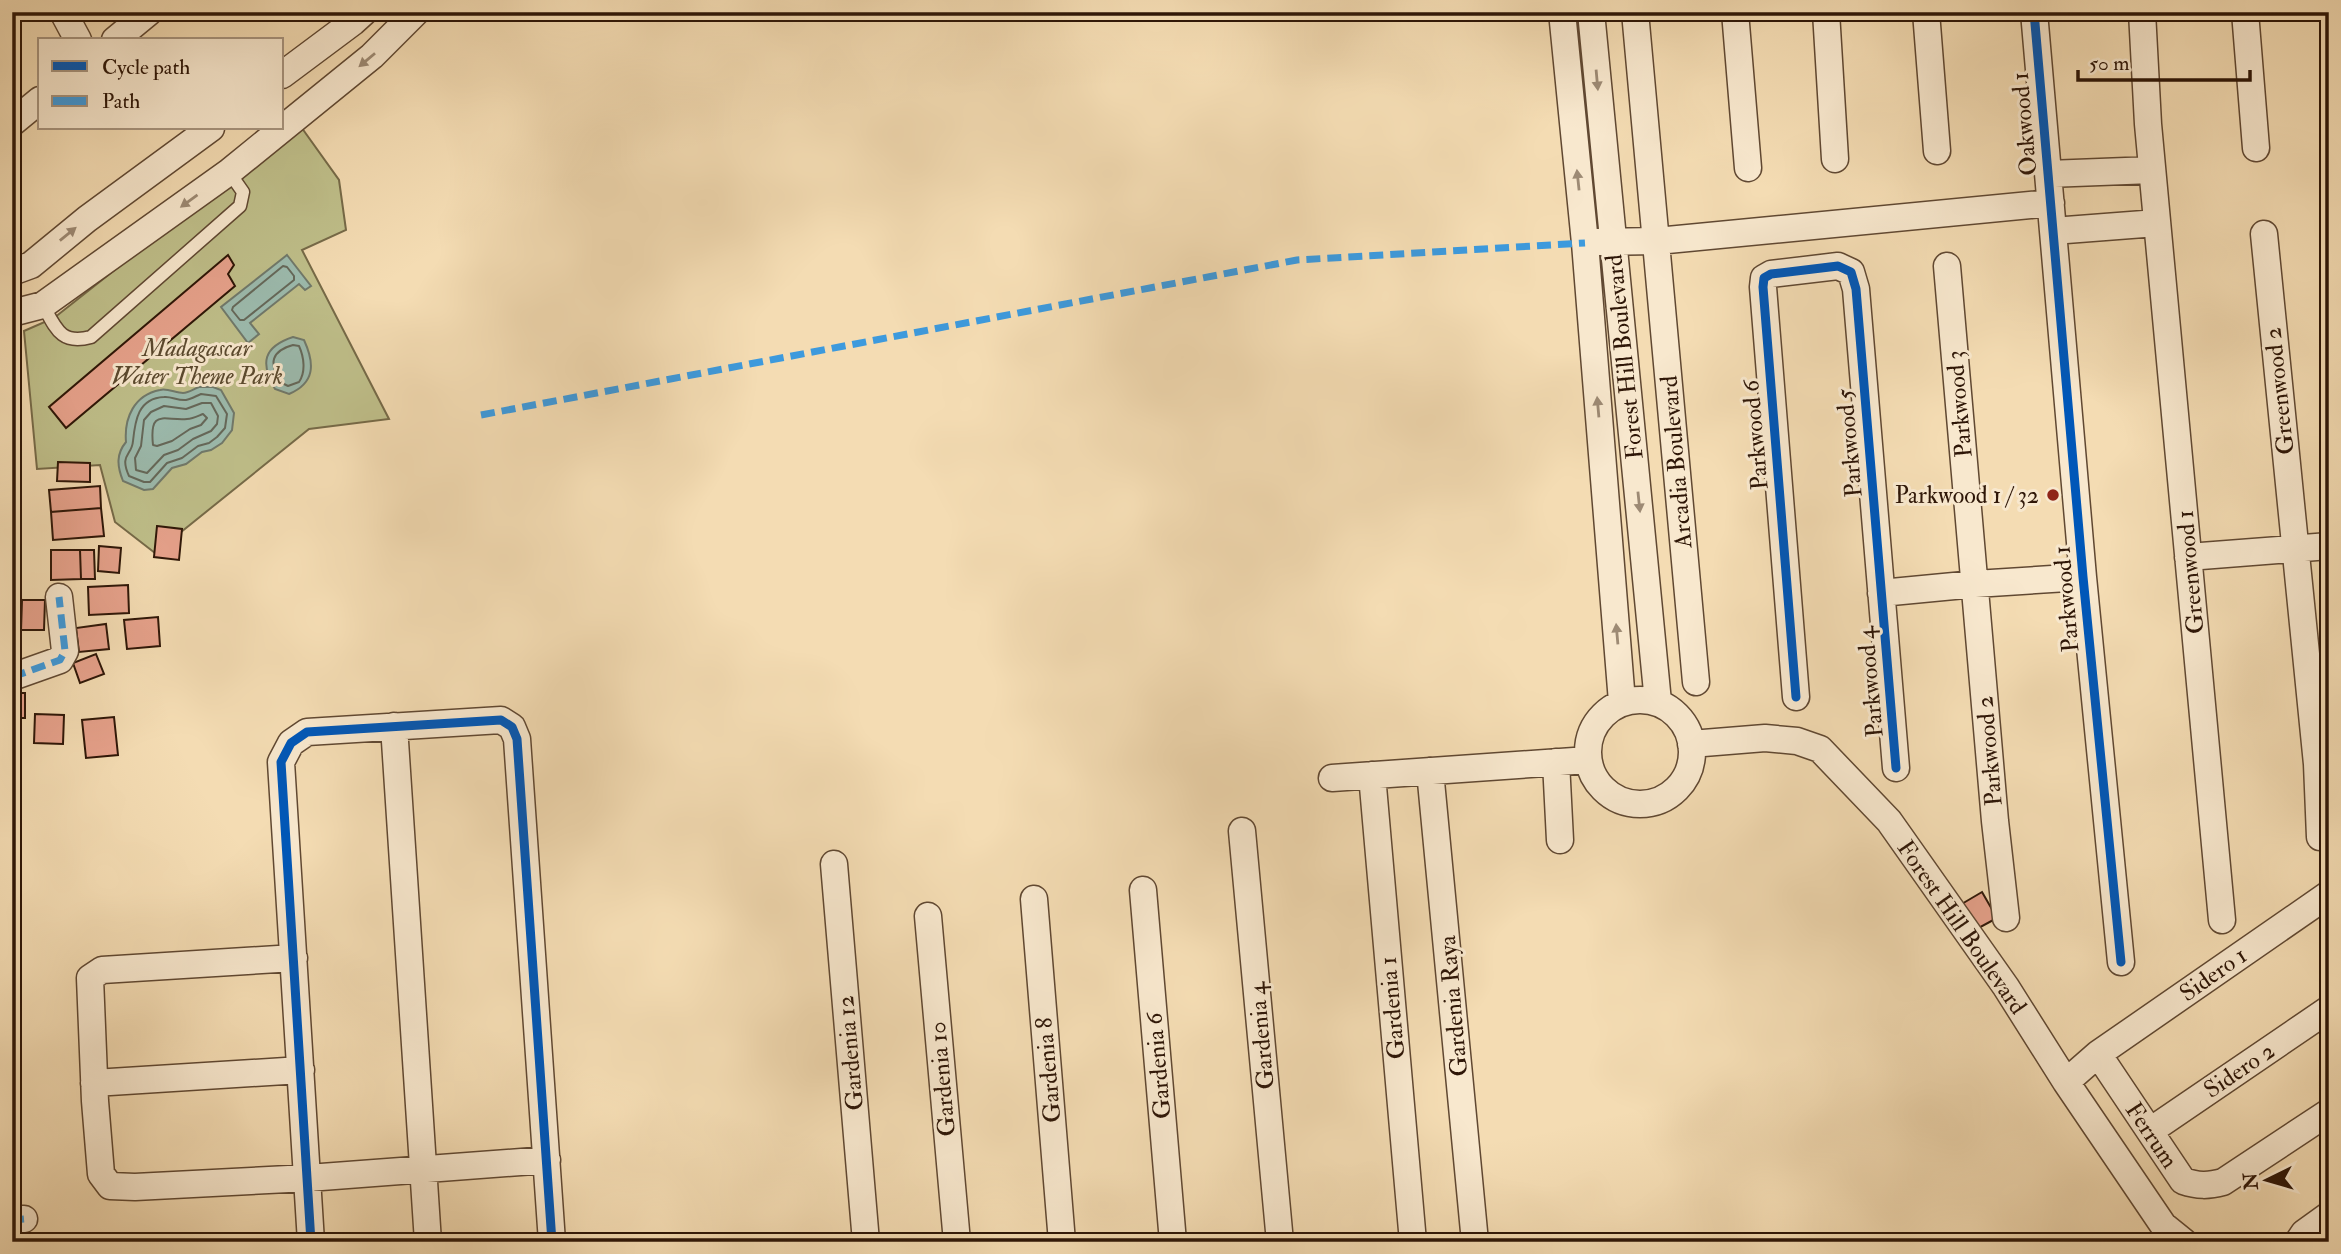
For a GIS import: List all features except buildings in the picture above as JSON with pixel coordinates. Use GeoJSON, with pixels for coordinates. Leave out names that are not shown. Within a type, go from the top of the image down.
{"type":"FeatureCollection","features":[{"type":"Feature","properties":{"kind":"street"},"geometry":{"type":"LineString","coordinates":[[64,12],[77,38]]}},
{"type":"Feature","properties":{"kind":"street"},"geometry":{"type":"LineString","coordinates":[[117,38],[149,12]]}},
{"type":"Feature","properties":{"kind":"street"},"geometry":{"type":"LineString","coordinates":[[284,74],[364,12]]}},
{"type":"Feature","properties":{"kind":"street"},"geometry":{"type":"LineString","coordinates":[[284,127],[372,56],[416,12]]}},
{"type":"Feature","properties":{"kind":"street","name":"Forest Hill Boulevard"},"geometry":{"type":"LineString","coordinates":[[1562,12],[1585,243],[1622,702]]}},
{"type":"Feature","properties":{"kind":"street","name":"Forest Hill Boulevard"},"geometry":{"type":"LineString","coordinates":[[1591,12],[1658,702]]}},
{"type":"Feature","properties":{"kind":"street","name":"Arcadia Boulevard"},"geometry":{"type":"LineString","coordinates":[[1635,12],[1696,682]]}},
{"type":"Feature","properties":{"kind":"street"},"geometry":{"type":"LineString","coordinates":[[1735,12],[1748,168]]}},
{"type":"Feature","properties":{"kind":"street"},"geometry":{"type":"LineString","coordinates":[[1826,12],[1835,159]]}},
{"type":"Feature","properties":{"kind":"street"},"geometry":{"type":"LineString","coordinates":[[1926,12],[1937,151]]}},
{"type":"Feature","properties":{"kind":"street","name":"Oakwood 1"},"geometry":{"type":"LineString","coordinates":[[2034,12],[2053,232]]}},
{"type":"Feature","properties":{"kind":"street","name":"Greenwood 1"},"geometry":{"type":"LineString","coordinates":[[2142,12],[2152,170],[2222,920]]}},
{"type":"Feature","properties":{"kind":"street"},"geometry":{"type":"LineString","coordinates":[[2245,12],[2256,148]]}},
{"type":"Feature","properties":{"kind":"street"},"geometry":{"type":"LineString","coordinates":[[12,123],[38,102]]}},
{"type":"Feature","properties":{"kind":"street"},"geometry":{"type":"LineString","coordinates":[[12,272],[31,265],[87,219],[208,130]]}},
{"type":"Feature","properties":{"kind":"street"},"geometry":{"type":"LineString","coordinates":[[12,313],[43,305],[229,172],[281,130]]}},
{"type":"Feature","properties":{"kind":"street"},"geometry":{"type":"LineString","coordinates":[[2048,174],[2152,170]]}},
{"type":"Feature","properties":{"kind":"street"},"geometry":{"type":"LineString","coordinates":[[1585,243],[1657,241],[2051,203]]}},
{"type":"Feature","properties":{"kind":"street"},"geometry":{"type":"LineString","coordinates":[[2053,232],[2157,223]]}},
{"type":"Feature","properties":{"kind":"street","name":"Parkwood 1"},"geometry":{"type":"LineString","coordinates":[[2053,232],[2083,577],[2121,962]]}},
{"type":"Feature","properties":{"kind":"street","name":"Greenwood 2"},"geometry":{"type":"LineString","coordinates":[[2264,234],[2316,764],[2320,837]]}},
{"type":"Feature","properties":{"kind":"street","name":"Parkwood 6"},"geometry":{"type":"LineString","coordinates":[[1796,697],[1764,314],[1764,278],[1771,274],[1838,266],[1851,272],[1856,289]]}},
{"type":"Feature","properties":{"kind":"street","name":"Parkwood 3"},"geometry":{"type":"LineString","coordinates":[[1947,266],[1975,583]]}},
{"type":"Feature","properties":{"kind":"street","name":"Parkwood 5"},"geometry":{"type":"LineString","coordinates":[[1856,289],[1881,593]]}},
{"type":"Feature","properties":{"kind":"street"},"geometry":{"type":"LineString","coordinates":[[2188,557],[2329,546]]}},
{"type":"Feature","properties":{"kind":"street"},"geometry":{"type":"LineString","coordinates":[[1881,593],[1975,583],[2083,577]]}},
{"type":"Feature","properties":{"kind":"street","name":"Parkwood 2"},"geometry":{"type":"LineString","coordinates":[[1975,583],[2006,918]]}},
{"type":"Feature","properties":{"kind":"street","name":"Parkwood 4"},"geometry":{"type":"LineString","coordinates":[[1881,593],[1896,768]]}},
{"type":"Feature","properties":{"kind":"street"},"geometry":{"type":"LineString","coordinates":[[12,677],[60,660],[65,651],[59,597]]}},
{"type":"Feature","properties":{"kind":"street"},"geometry":{"type":"LineString","coordinates":[[1640,699],[1658,702],[1674,712],[1685,726],[1692,744],[1691,762],[1685,779],[1673,793],[1657,802],[1639,805],[1621,801],[1605,792],[1594,777],[1588,760],[1588,742],[1595,725],[1607,711],[1622,702],[1640,699]]}},
{"type":"Feature","properties":{"kind":"street"},"geometry":{"type":"LineString","coordinates":[[311,1242],[281,762],[291,743],[307,733],[501,720],[512,727],[517,739],[552,1242]]}},
{"type":"Feature","properties":{"kind":"street"},"geometry":{"type":"LineString","coordinates":[[394,726],[428,1242]]}},
{"type":"Feature","properties":{"kind":"street","name":"Forest Hill Boulevard"},"geometry":{"type":"LineString","coordinates":[[1692,744],[1765,738],[1797,740],[1820,749],[1889,821],[2006,987],[2066,1082],[2163,1225],[2184,1242]]}},
{"type":"Feature","properties":{"kind":"street"},"geometry":{"type":"LineString","coordinates":[[1332,778],[1588,760]]}},
{"type":"Feature","properties":{"kind":"street"},"geometry":{"type":"LineString","coordinates":[[1556,762],[1560,840]]}},
{"type":"Feature","properties":{"kind":"street","name":"Gardenia Raya"},"geometry":{"type":"LineString","coordinates":[[1430,771],[1475,1242]]}},
{"type":"Feature","properties":{"kind":"street","name":"Gardenia 1"},"geometry":{"type":"LineString","coordinates":[[1372,775],[1412,1242]]}},
{"type":"Feature","properties":{"kind":"street","name":"Gardenia 4"},"geometry":{"type":"LineString","coordinates":[[1242,831],[1280,1242]]}},
{"type":"Feature","properties":{"kind":"street","name":"Gardenia 12"},"geometry":{"type":"LineString","coordinates":[[834,864],[866,1242]]}},
{"type":"Feature","properties":{"kind":"street","name":"Gardenia 6"},"geometry":{"type":"LineString","coordinates":[[1143,890],[1173,1242]]}},
{"type":"Feature","properties":{"kind":"street","name":"Sidero 1"},"geometry":{"type":"LineString","coordinates":[[2066,1082],[2098,1055],[2329,894]]}},
{"type":"Feature","properties":{"kind":"street","name":"Gardenia 8"},"geometry":{"type":"LineString","coordinates":[[1034,899],[1062,1242]]}},
{"type":"Feature","properties":{"kind":"street","name":"Gardenia 10"},"geometry":{"type":"LineString","coordinates":[[928,916],[957,1242]]}},
{"type":"Feature","properties":{"kind":"street"},"geometry":{"type":"LineString","coordinates":[[294,958],[102,970],[90,978],[101,1174],[110,1186],[308,1178],[547,1160]]}},
{"type":"Feature","properties":{"kind":"street","name":"Sidero 2"},"geometry":{"type":"LineString","coordinates":[[2150,1131],[2329,1009]]}},
{"type":"Feature","properties":{"kind":"street","name":"Ferrum"},"geometry":{"type":"LineString","coordinates":[[2098,1055],[2183,1181],[2195,1185],[2223,1182],[2329,1112]]}},
{"type":"Feature","properties":{"kind":"street"},"geometry":{"type":"LineString","coordinates":[[94,1083],[301,1070]]}},
{"type":"Feature","properties":{"kind":"street"},"geometry":{"type":"LineString","coordinates":[[2298,1242],[2304,1233],[2329,1215]]}},
{"type":"Feature","properties":{"kind":"lane"},"geometry":{"type":"LineString","coordinates":[[43,305],[64,338],[76,341],[91,337],[240,206],[243,192],[229,172]]}},
{"type":"Feature","properties":{"kind":"green space","name":"Madagascar Water Theme Park"},"geometry":{"type":"Polygon","coordinates":[[[299,124],[339,180],[346,230],[302,250],[389,419],[309,429],[155,553],[115,522],[100,465],[37,469],[24,331],[54,318],[299,124]]]}},
{"type":"Feature","properties":{"kind":"water"},"geometry":{"type":"Polygon","coordinates":[[[287,255],[311,286],[305,290],[299,284],[250,323],[259,334],[248,343],[221,307],[287,255]]]}},
{"type":"Feature","properties":{"kind":"water"},"geometry":{"type":"Polygon","coordinates":[[[293,337],[304,340],[311,365],[304,384],[289,394],[275,389],[266,364],[270,351],[275,346],[293,337]]]}},
{"type":"Feature","properties":{"kind":"water"},"geometry":{"type":"Polygon","coordinates":[[[199,387],[221,390],[234,413],[232,430],[222,443],[202,452],[186,464],[172,468],[153,489],[144,490],[123,481],[119,456],[126,442],[129,416],[137,402],[160,390],[183,393],[199,387]]]}},
{"type":"Feature","properties":{"kind":"marked path"},"geometry":{"type":"LineString","coordinates":[[481,415],[1297,260],[1585,243]]}},
{"type":"Feature","properties":{"kind":"marked path"},"geometry":{"type":"LineString","coordinates":[[12,677],[60,660],[65,651],[59,597]]}},
{"type":"Feature","properties":{"kind":"marked path"},"geometry":{"type":"LineString","coordinates":[[12,1220],[24,1219]]}},
{"type":"Feature","properties":{"kind":"cycle path"},"geometry":{"type":"LineString","coordinates":[[2034,12],[2083,577],[2121,962]]}},
{"type":"Feature","properties":{"kind":"cycle path"},"geometry":{"type":"LineString","coordinates":[[1796,697],[1763,287],[1764,278],[1771,274],[1838,266],[1851,272],[1856,289],[1896,768]]}},
{"type":"Feature","properties":{"kind":"cycle path"},"geometry":{"type":"LineString","coordinates":[[311,1242],[281,762],[291,743],[307,732],[501,720],[512,727],[517,739],[552,1242]]}},
{"type":"Feature","properties":{"kind":"place","name":"Parkwood 1 / 32"},"geometry":{"type":"Point","coordinates":[2053,495]}}]}
